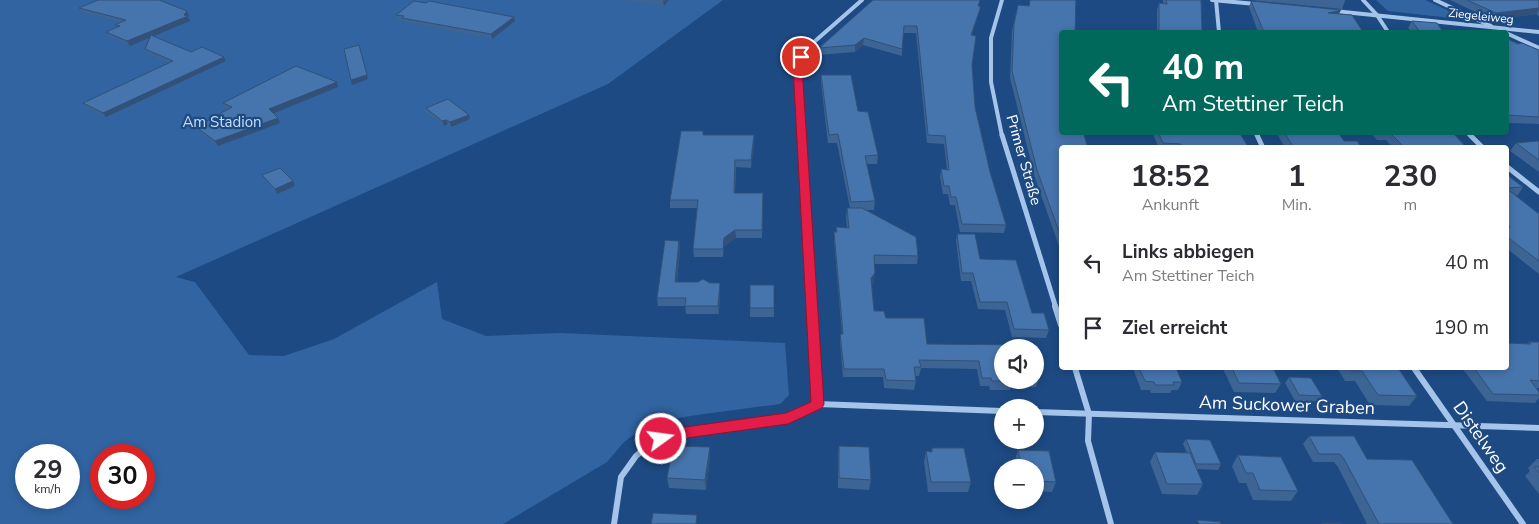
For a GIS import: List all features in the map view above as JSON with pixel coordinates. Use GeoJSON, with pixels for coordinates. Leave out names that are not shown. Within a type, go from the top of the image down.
{"type":"FeatureCollection","features":[{"type":"Feature","properties":{"kind":"street"},"geometry":{"type":"LineString","coordinates":[[818,404],[798,66],[806,49],[862,0]]}},
{"type":"Feature","properties":{"kind":"street","name":"Primer Straße"},"geometry":{"type":"LineString","coordinates":[[1002,0],[991,38],[991,82],[1000,126],[1059,318]]}},
{"type":"Feature","properties":{"kind":"street"},"geometry":{"type":"LineString","coordinates":[[1212,0],[1263,5]]}},
{"type":"Feature","properties":{"kind":"street"},"geometry":{"type":"LineString","coordinates":[[1216,0],[1219,30]]}},
{"type":"Feature","properties":{"kind":"street"},"geometry":{"type":"LineString","coordinates":[[1363,0],[1377,15],[1387,30]]}},
{"type":"Feature","properties":{"kind":"street"},"geometry":{"type":"LineString","coordinates":[[1435,0],[1500,30]]}},
{"type":"Feature","properties":{"kind":"street","name":"Ziegeleiweg"},"geometry":{"type":"LineString","coordinates":[[1330,11],[1539,32]]}},
{"type":"Feature","properties":{"kind":"street"},"geometry":{"type":"LineString","coordinates":[[1509,34],[1539,48]]}},
{"type":"Feature","properties":{"kind":"street"},"geometry":{"type":"LineString","coordinates":[[1470,135],[1480,145]]}},
{"type":"Feature","properties":{"kind":"street"},"geometry":{"type":"LineString","coordinates":[[1509,168],[1539,192]]}},
{"type":"Feature","properties":{"kind":"street"},"geometry":{"type":"LineString","coordinates":[[1075,370],[1089,414],[1088,441],[1110,524]]}},
{"type":"Feature","properties":{"kind":"street","name":"Distelweg"},"geometry":{"type":"LineString","coordinates":[[1415,370],[1523,524]]}},
{"type":"Feature","properties":{"kind":"street"},"geometry":{"type":"LineString","coordinates":[[614,524],[621,477],[636,456],[651,443],[671,435],[788,418],[818,404],[994,411]]}},
{"type":"Feature","properties":{"kind":"street","name":"Am Suckower Graben"},"geometry":{"type":"LineString","coordinates":[[1044,412],[1539,428]]}},
{"type":"Feature","properties":{"kind":"green space","name":"Am Stadion"},"geometry":{"type":"Polygon","coordinates":[[[0,0],[723,0],[608,84],[176,277],[195,282],[249,355],[284,356],[334,339],[437,282],[442,319],[486,336],[560,333],[785,343],[789,395],[780,404],[661,421],[644,427],[624,442],[607,462],[503,524],[0,524],[0,0]]]}},
{"type":"Feature","properties":{"kind":"green space"},"geometry":{"type":"Polygon","coordinates":[[[1376,0],[1425,0],[1469,20],[1388,11],[1376,0]]]}},
{"type":"Feature","properties":{"kind":"building"},"geometry":{"type":"Polygon","coordinates":[[[98,0],[159,0],[187,11],[184,15],[188,16],[127,41],[106,32],[120,26],[115,25],[126,20],[79,8],[98,0]]]}},
{"type":"Feature","properties":{"kind":"building"},"geometry":{"type":"Polygon","coordinates":[[[873,0],[980,0],[978,6],[980,6],[980,9],[971,35],[976,36],[972,65],[975,107],[990,172],[1006,225],[962,224],[956,197],[951,197],[949,186],[944,186],[941,169],[949,170],[945,136],[928,135],[917,26],[904,26],[902,49],[864,38],[855,45],[819,48],[873,0]]]}},
{"type":"Feature","properties":{"kind":"building"},"geometry":{"type":"Polygon","coordinates":[[[1030,0],[1076,0],[1075,30],[1059,30],[1059,135],[1084,135],[1087,145],[1059,145],[1059,231],[1037,170],[1012,71],[1014,24],[1018,5],[1029,6],[1030,0]]]}},
{"type":"Feature","properties":{"kind":"building"},"geometry":{"type":"Polygon","coordinates":[[[1166,0],[1201,0],[1202,30],[1159,30],[1159,3],[1167,4],[1166,0]]]}},
{"type":"Feature","properties":{"kind":"building"},"geometry":{"type":"Polygon","coordinates":[[[1467,0],[1539,0],[1539,8],[1496,13],[1467,0]]]}},
{"type":"Feature","properties":{"kind":"building"},"geometry":{"type":"Polygon","coordinates":[[[414,1],[426,3],[429,1],[514,17],[491,34],[402,18],[404,16],[396,15],[414,1]]]}},
{"type":"Feature","properties":{"kind":"building"},"geometry":{"type":"Polygon","coordinates":[[[1251,1],[1341,10],[1328,13],[1352,15],[1362,30],[1263,30],[1251,1]]]}},
{"type":"Feature","properties":{"kind":"building"},"geometry":{"type":"Polygon","coordinates":[[[1412,21],[1437,23],[1442,30],[1419,30],[1412,21]]]}},
{"type":"Feature","properties":{"kind":"building"},"geometry":{"type":"Polygon","coordinates":[[[151,35],[191,52],[202,47],[224,57],[103,113],[83,103],[173,61],[145,49],[151,35]]]}},
{"type":"Feature","properties":{"kind":"building"},"geometry":{"type":"Polygon","coordinates":[[[1509,40],[1539,50],[1539,117],[1509,115],[1509,40]]]}},
{"type":"Feature","properties":{"kind":"building"},"geometry":{"type":"Polygon","coordinates":[[[359,45],[367,75],[351,80],[344,49],[359,45]]]}},
{"type":"Feature","properties":{"kind":"building"},"geometry":{"type":"Polygon","coordinates":[[[296,66],[337,82],[269,109],[278,118],[215,141],[196,127],[232,107],[223,103],[296,66]]]}},
{"type":"Feature","properties":{"kind":"building"},"geometry":{"type":"Polygon","coordinates":[[[821,75],[851,75],[858,111],[868,112],[878,155],[865,156],[875,201],[851,202],[838,134],[829,135],[821,75]]]}},
{"type":"Feature","properties":{"kind":"building"},"geometry":{"type":"Polygon","coordinates":[[[448,99],[469,115],[450,122],[442,121],[426,108],[448,99]]]}},
{"type":"Feature","properties":{"kind":"building"},"geometry":{"type":"Polygon","coordinates":[[[681,131],[703,131],[703,135],[754,135],[751,160],[735,160],[734,193],[763,193],[762,230],[735,230],[724,238],[723,249],[693,249],[698,200],[670,200],[681,131]]]}},
{"type":"Feature","properties":{"kind":"building"},"geometry":{"type":"Polygon","coordinates":[[[1159,135],[1241,135],[1247,145],[1182,145],[1163,143],[1159,135]]]}},
{"type":"Feature","properties":{"kind":"building"},"geometry":{"type":"Polygon","coordinates":[[[1286,135],[1340,135],[1344,141],[1357,141],[1360,145],[1292,145],[1286,135]]]}},
{"type":"Feature","properties":{"kind":"building"},"geometry":{"type":"Polygon","coordinates":[[[1392,135],[1455,135],[1464,145],[1402,145],[1392,135]]]}},
{"type":"Feature","properties":{"kind":"building"},"geometry":{"type":"Polygon","coordinates":[[[1539,141],[1539,160],[1516,143],[1539,141]]]}},
{"type":"Feature","properties":{"kind":"building"},"geometry":{"type":"Polygon","coordinates":[[[280,168],[293,181],[275,189],[262,175],[280,168]]]}},
{"type":"Feature","properties":{"kind":"building"},"geometry":{"type":"Polygon","coordinates":[[[1509,176],[1523,187],[1509,188],[1509,176]]]}},
{"type":"Feature","properties":{"kind":"building"},"geometry":{"type":"Polygon","coordinates":[[[1509,190],[1539,214],[1539,261],[1509,238],[1509,190]]]}},
{"type":"Feature","properties":{"kind":"building"},"geometry":{"type":"Polygon","coordinates":[[[847,208],[862,208],[916,237],[918,256],[874,255],[875,273],[871,278],[874,311],[884,311],[886,318],[924,318],[927,344],[994,345],[994,381],[991,378],[982,378],[979,361],[919,360],[921,367],[914,367],[916,381],[886,380],[884,369],[844,369],[840,334],[843,334],[834,232],[837,232],[836,227],[849,228],[847,208]]]}},
{"type":"Feature","properties":{"kind":"building"},"geometry":{"type":"Polygon","coordinates":[[[957,234],[975,234],[980,259],[1016,260],[1032,313],[1044,313],[1049,330],[1014,329],[1007,302],[980,302],[973,273],[962,273],[957,234]]]}},
{"type":"Feature","properties":{"kind":"building"},"geometry":{"type":"Polygon","coordinates":[[[665,240],[679,241],[675,282],[698,282],[703,279],[710,283],[720,283],[718,306],[685,306],[686,298],[657,298],[665,240]]]}},
{"type":"Feature","properties":{"kind":"building"},"geometry":{"type":"Polygon","coordinates":[[[750,285],[774,285],[774,308],[750,308],[750,285]]]}},
{"type":"Feature","properties":{"kind":"building"},"geometry":{"type":"Polygon","coordinates":[[[1529,342],[1539,342],[1539,381],[1530,380],[1539,392],[1539,395],[1493,394],[1475,370],[1509,370],[1509,343],[1531,344],[1529,342]]]}},
{"type":"Feature","properties":{"kind":"building"},"geometry":{"type":"Polygon","coordinates":[[[1140,370],[1177,370],[1182,382],[1173,382],[1174,385],[1155,385],[1154,382],[1145,381],[1140,370]]]}},
{"type":"Feature","properties":{"kind":"building"},"geometry":{"type":"Polygon","coordinates":[[[1233,370],[1274,370],[1281,384],[1239,383],[1233,370]]]}},
{"type":"Feature","properties":{"kind":"building"},"geometry":{"type":"Polygon","coordinates":[[[1399,370],[1417,396],[1378,395],[1362,371],[1352,371],[1399,370]]]}},
{"type":"Feature","properties":{"kind":"building"},"geometry":{"type":"Polygon","coordinates":[[[1289,377],[1311,378],[1322,396],[1299,395],[1289,377]]]}},
{"type":"Feature","properties":{"kind":"building"},"geometry":{"type":"Polygon","coordinates":[[[1309,436],[1354,436],[1367,459],[1412,460],[1453,524],[1379,524],[1344,459],[1340,454],[1319,454],[1309,436]]]}},
{"type":"Feature","properties":{"kind":"building"},"geometry":{"type":"Polygon","coordinates":[[[1186,439],[1210,440],[1221,464],[1196,464],[1186,439]]]}},
{"type":"Feature","properties":{"kind":"building"},"geometry":{"type":"Polygon","coordinates":[[[673,446],[710,447],[705,480],[667,478],[673,446]]]}},
{"type":"Feature","properties":{"kind":"building"},"geometry":{"type":"Polygon","coordinates":[[[839,446],[869,447],[871,480],[839,478],[839,446]]]}},
{"type":"Feature","properties":{"kind":"building"},"geometry":{"type":"Polygon","coordinates":[[[932,448],[964,448],[971,482],[931,482],[926,451],[932,452],[932,448]]]}},
{"type":"Feature","properties":{"kind":"building"},"geometry":{"type":"Polygon","coordinates":[[[1018,450],[1049,451],[1056,482],[1044,481],[1044,459],[1020,459],[1018,450]]]}},
{"type":"Feature","properties":{"kind":"building"},"geometry":{"type":"Polygon","coordinates":[[[1155,452],[1190,453],[1203,484],[1167,484],[1155,452]]]}},
{"type":"Feature","properties":{"kind":"building"},"geometry":{"type":"Polygon","coordinates":[[[1238,455],[1281,457],[1298,491],[1260,490],[1253,473],[1246,473],[1238,455]]]}},
{"type":"Feature","properties":{"kind":"building"},"geometry":{"type":"Polygon","coordinates":[[[653,513],[697,515],[696,524],[651,524],[653,513]]]}},
{"type":"Feature","properties":{"kind":"building"},"geometry":{"type":"Polygon","coordinates":[[[1197,520],[1220,522],[1221,524],[1199,524],[1197,520]]]}},
{"type":"Feature","properties":{"kind":"building"},"geometry":{"type":"Polygon","coordinates":[[[1341,523],[1341,524],[1322,524],[1341,523]]]}},
{"type":"Feature","properties":{"kind":"route"},"geometry":{"type":"LineString","coordinates":[[661,439],[671,435],[788,418],[818,404],[798,66],[801,57]]}}]}
